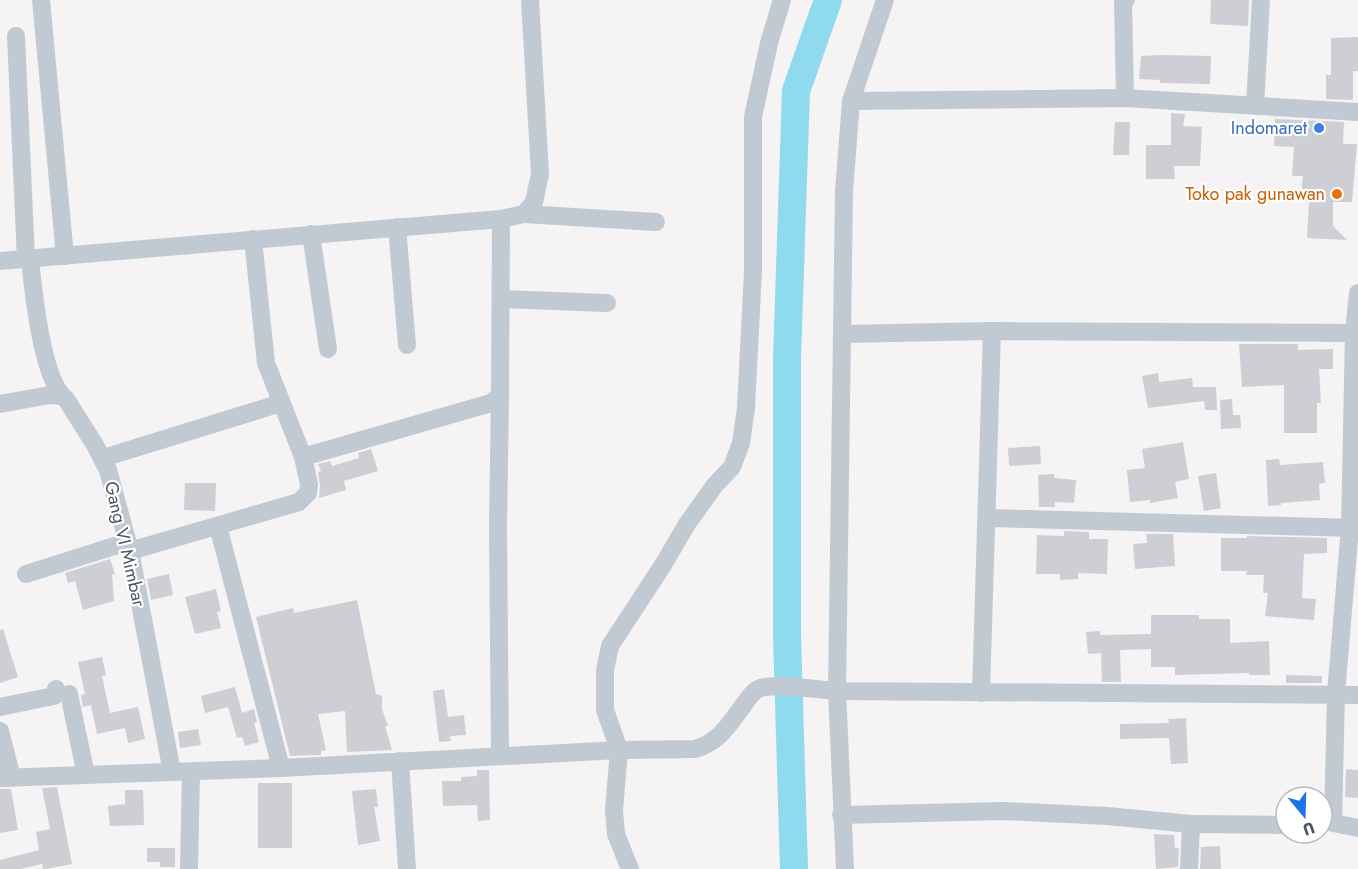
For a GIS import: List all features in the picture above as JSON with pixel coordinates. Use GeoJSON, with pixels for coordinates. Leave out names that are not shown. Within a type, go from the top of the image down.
{"type":"FeatureCollection","features":[{"type":"Feature","properties":{"kind":"street"},"geometry":{"type":"LineString","coordinates":[[42,0],[65,256]]}},
{"type":"Feature","properties":{"kind":"street"},"geometry":{"type":"LineString","coordinates":[[524,214],[534,202],[540,174],[530,0]]}},
{"type":"Feature","properties":{"kind":"street"},"geometry":{"type":"LineString","coordinates":[[630,869],[616,834],[614,810],[620,750],[605,710],[605,670],[610,646],[687,524],[715,485],[732,467],[741,443],[746,408],[753,271],[753,117],[769,43],[782,0]]}},
{"type":"Feature","properties":{"kind":"street"},"geometry":{"type":"LineString","coordinates":[[845,869],[837,691],[844,192],[851,101],[885,0]]}},
{"type":"Feature","properties":{"kind":"street"},"geometry":{"type":"LineString","coordinates":[[1125,98],[1123,3],[1126,0]]}},
{"type":"Feature","properties":{"kind":"street"},"geometry":{"type":"LineString","coordinates":[[1255,105],[1261,0]]}},
{"type":"Feature","properties":{"kind":"street","name":"Gang VI Mimbar"},"geometry":{"type":"LineString","coordinates":[[16,36],[28,259],[36,319],[51,374],[62,396],[103,458],[108,470],[129,547],[181,772],[189,869]]}},
{"type":"Feature","properties":{"kind":"street"},"geometry":{"type":"LineString","coordinates":[[851,101],[1125,98],[1358,112]]}},
{"type":"Feature","properties":{"kind":"street"},"geometry":{"type":"LineString","coordinates":[[0,261],[501,219],[524,214],[656,222]]}},
{"type":"Feature","properties":{"kind":"street"},"geometry":{"type":"LineString","coordinates":[[500,756],[498,527],[501,219]]}},
{"type":"Feature","properties":{"kind":"street"},"geometry":{"type":"LineString","coordinates":[[397,227],[407,345]]}},
{"type":"Feature","properties":{"kind":"street"},"geometry":{"type":"LineString","coordinates":[[310,234],[328,349]]}},
{"type":"Feature","properties":{"kind":"street"},"geometry":{"type":"LineString","coordinates":[[27,574],[218,526],[299,502],[308,493],[309,484],[303,457],[267,363],[253,239]]}},
{"type":"Feature","properties":{"kind":"street"},"geometry":{"type":"LineString","coordinates":[[1330,785],[1336,694],[1354,528],[1358,293]]}},
{"type":"Feature","properties":{"kind":"street"},"geometry":{"type":"LineString","coordinates":[[501,298],[608,303]]}},
{"type":"Feature","properties":{"kind":"street"},"geometry":{"type":"LineString","coordinates":[[843,334],[992,331],[1356,332]]}},
{"type":"Feature","properties":{"kind":"street"},"geometry":{"type":"LineString","coordinates":[[981,693],[992,331]]}},
{"type":"Feature","properties":{"kind":"street"},"geometry":{"type":"LineString","coordinates":[[0,404],[50,395],[62,396]]}},
{"type":"Feature","properties":{"kind":"street"},"geometry":{"type":"LineString","coordinates":[[303,457],[491,403],[500,395]]}},
{"type":"Feature","properties":{"kind":"street"},"geometry":{"type":"LineString","coordinates":[[103,458],[281,403]]}},
{"type":"Feature","properties":{"kind":"street"},"geometry":{"type":"LineString","coordinates":[[987,518],[1354,528]]}},
{"type":"Feature","properties":{"kind":"street"},"geometry":{"type":"LineString","coordinates":[[218,526],[281,768]]}},
{"type":"Feature","properties":{"kind":"street"},"geometry":{"type":"LineString","coordinates":[[0,731],[6,778],[281,768],[620,750],[695,749],[706,746],[722,735],[757,689],[772,686],[837,691],[1358,695]]}},
{"type":"Feature","properties":{"kind":"street"},"geometry":{"type":"LineString","coordinates":[[0,708],[54,696],[62,691],[86,775]]}},
{"type":"Feature","properties":{"kind":"street"},"geometry":{"type":"LineString","coordinates":[[400,761],[407,869]]}},
{"type":"Feature","properties":{"kind":"street"},"geometry":{"type":"LineString","coordinates":[[841,815],[1004,811],[1107,816],[1191,824],[1274,825]]}},
{"type":"Feature","properties":{"kind":"street"},"geometry":{"type":"LineString","coordinates":[[1189,869],[1191,824]]}},
{"type":"Feature","properties":{"kind":"street"},"geometry":{"type":"LineString","coordinates":[[1334,824],[1358,828]]}},
{"type":"Feature","properties":{"kind":"building"},"geometry":{"type":"Polygon","coordinates":[[[1211,0],[1249,0],[1248,26],[1210,24],[1211,0]]]}},
{"type":"Feature","properties":{"kind":"building"},"geometry":{"type":"Polygon","coordinates":[[[1358,37],[1358,71],[1353,71],[1353,100],[1326,99],[1326,75],[1331,75],[1331,38],[1358,37]]]}},
{"type":"Feature","properties":{"kind":"building"},"geometry":{"type":"Polygon","coordinates":[[[1141,56],[1211,56],[1210,84],[1160,83],[1160,80],[1139,79],[1141,56]]]}},
{"type":"Feature","properties":{"kind":"building"},"geometry":{"type":"Polygon","coordinates":[[[1171,113],[1185,114],[1183,126],[1202,127],[1200,166],[1174,166],[1175,179],[1146,179],[1146,145],[1171,145],[1171,113]]]}},
{"type":"Feature","properties":{"kind":"building"},"geometry":{"type":"Polygon","coordinates":[[[1275,119],[1344,122],[1343,144],[1357,144],[1352,202],[1333,202],[1333,226],[1347,240],[1307,238],[1309,201],[1300,201],[1303,176],[1292,176],[1294,147],[1274,146],[1275,119]]]}},
{"type":"Feature","properties":{"kind":"building"},"geometry":{"type":"Polygon","coordinates":[[[1115,122],[1130,122],[1129,155],[1113,155],[1115,122]]]}},
{"type":"Feature","properties":{"kind":"building"},"geometry":{"type":"Polygon","coordinates":[[[1239,344],[1298,344],[1298,350],[1333,349],[1333,369],[1319,369],[1321,403],[1317,403],[1317,433],[1284,433],[1284,385],[1242,387],[1239,344]]]}},
{"type":"Feature","properties":{"kind":"building"},"geometry":{"type":"Polygon","coordinates":[[[1158,373],[1159,382],[1192,378],[1193,387],[1216,387],[1217,410],[1205,410],[1204,401],[1148,408],[1142,376],[1158,373]]]}},
{"type":"Feature","properties":{"kind":"building"},"geometry":{"type":"Polygon","coordinates":[[[1232,399],[1233,415],[1240,415],[1241,428],[1221,429],[1220,400],[1232,399]]]}},
{"type":"Feature","properties":{"kind":"building"},"geometry":{"type":"Polygon","coordinates":[[[1183,442],[1189,479],[1175,482],[1178,498],[1150,503],[1150,500],[1130,502],[1127,470],[1145,468],[1142,449],[1183,442]]]}},
{"type":"Feature","properties":{"kind":"building"},"geometry":{"type":"Polygon","coordinates":[[[1040,446],[1041,464],[1009,466],[1008,448],[1040,446]]]}},
{"type":"Feature","properties":{"kind":"building"},"geometry":{"type":"Polygon","coordinates":[[[371,449],[378,471],[344,481],[346,490],[319,498],[318,472],[321,471],[318,464],[330,461],[332,466],[359,458],[358,453],[371,449]]]}},
{"type":"Feature","properties":{"kind":"building"},"geometry":{"type":"Polygon","coordinates":[[[1279,459],[1280,465],[1323,462],[1325,483],[1319,484],[1320,500],[1268,506],[1266,460],[1279,459]]]}},
{"type":"Feature","properties":{"kind":"building"},"geometry":{"type":"Polygon","coordinates":[[[1216,473],[1221,508],[1204,511],[1198,476],[1216,473]]]}},
{"type":"Feature","properties":{"kind":"building"},"geometry":{"type":"Polygon","coordinates":[[[1054,474],[1054,478],[1076,480],[1074,503],[1055,502],[1055,507],[1039,507],[1038,475],[1054,474]]]}},
{"type":"Feature","properties":{"kind":"building"},"geometry":{"type":"Polygon","coordinates":[[[185,483],[216,483],[215,511],[184,510],[185,483]]]}},
{"type":"Feature","properties":{"kind":"building"},"geometry":{"type":"Polygon","coordinates":[[[1064,531],[1089,532],[1089,539],[1108,539],[1107,574],[1078,573],[1078,579],[1060,580],[1060,574],[1036,574],[1037,535],[1064,536],[1064,531]]]}},
{"type":"Feature","properties":{"kind":"building"},"geometry":{"type":"Polygon","coordinates":[[[1146,534],[1173,534],[1175,566],[1135,569],[1133,544],[1147,543],[1146,534]]]}},
{"type":"Feature","properties":{"kind":"building"},"geometry":{"type":"Polygon","coordinates":[[[1247,536],[1327,538],[1327,553],[1304,554],[1302,598],[1316,599],[1314,620],[1265,616],[1268,593],[1263,593],[1264,575],[1246,575],[1247,571],[1221,571],[1221,538],[1247,538],[1247,536]]]}},
{"type":"Feature","properties":{"kind":"building"},"geometry":{"type":"Polygon","coordinates":[[[110,559],[115,574],[112,575],[114,601],[83,610],[75,581],[68,583],[65,573],[110,559]]]}},
{"type":"Feature","properties":{"kind":"building"},"geometry":{"type":"Polygon","coordinates":[[[169,574],[173,595],[151,600],[147,579],[169,574]]]}},
{"type":"Feature","properties":{"kind":"building"},"geometry":{"type":"Polygon","coordinates":[[[216,589],[221,611],[217,612],[221,628],[195,634],[185,597],[216,589]]]}},
{"type":"Feature","properties":{"kind":"building"},"geometry":{"type":"Polygon","coordinates":[[[357,600],[376,694],[382,696],[382,709],[388,726],[385,726],[392,750],[347,752],[345,711],[318,714],[326,750],[321,751],[321,755],[290,756],[256,617],[293,608],[294,613],[357,600]]]}},
{"type":"Feature","properties":{"kind":"building"},"geometry":{"type":"Polygon","coordinates":[[[1151,615],[1199,615],[1199,619],[1230,619],[1230,643],[1269,641],[1270,675],[1249,675],[1249,673],[1175,675],[1175,667],[1151,667],[1151,649],[1120,650],[1121,682],[1102,682],[1101,653],[1088,654],[1086,632],[1100,631],[1100,635],[1151,634],[1151,615]]]}},
{"type":"Feature","properties":{"kind":"building"},"geometry":{"type":"Polygon","coordinates":[[[3,629],[18,677],[0,683],[0,630],[3,629]]]}},
{"type":"Feature","properties":{"kind":"building"},"geometry":{"type":"Polygon","coordinates":[[[102,657],[106,675],[102,676],[110,713],[138,707],[145,739],[128,743],[125,728],[97,734],[91,705],[83,707],[81,695],[85,694],[78,662],[102,657]]]}},
{"type":"Feature","properties":{"kind":"building"},"geometry":{"type":"Polygon","coordinates":[[[1286,675],[1322,676],[1322,683],[1286,683],[1286,675]]]}},
{"type":"Feature","properties":{"kind":"building"},"geometry":{"type":"Polygon","coordinates":[[[235,687],[242,713],[254,709],[257,722],[254,723],[259,742],[245,746],[242,737],[237,738],[228,707],[205,713],[201,696],[235,687]]]}},
{"type":"Feature","properties":{"kind":"building"},"geometry":{"type":"Polygon","coordinates":[[[444,689],[448,717],[464,715],[466,735],[450,736],[451,741],[439,742],[433,691],[444,689]]]}},
{"type":"Feature","properties":{"kind":"building"},"geometry":{"type":"Polygon","coordinates":[[[1186,718],[1188,763],[1171,764],[1169,738],[1120,739],[1120,724],[1169,723],[1168,719],[1186,718]]]}},
{"type":"Feature","properties":{"kind":"building"},"geometry":{"type":"Polygon","coordinates":[[[198,729],[201,745],[180,748],[178,732],[198,729]]]}},
{"type":"Feature","properties":{"kind":"building"},"geometry":{"type":"Polygon","coordinates":[[[1346,769],[1358,770],[1358,798],[1345,797],[1346,769]]]}},
{"type":"Feature","properties":{"kind":"building"},"geometry":{"type":"Polygon","coordinates":[[[477,770],[489,770],[490,820],[478,821],[477,805],[443,806],[442,781],[461,781],[461,777],[477,776],[477,770]]]}},
{"type":"Feature","properties":{"kind":"building"},"geometry":{"type":"Polygon","coordinates":[[[258,783],[292,783],[292,848],[258,848],[258,783]]]}},
{"type":"Feature","properties":{"kind":"building"},"geometry":{"type":"Polygon","coordinates":[[[57,787],[72,864],[46,869],[43,869],[42,864],[21,869],[0,869],[0,860],[39,850],[36,832],[50,829],[42,788],[57,787]]]}},
{"type":"Feature","properties":{"kind":"building"},"geometry":{"type":"Polygon","coordinates":[[[0,789],[11,789],[18,830],[0,833],[0,789]]]}},
{"type":"Feature","properties":{"kind":"building"},"geometry":{"type":"Polygon","coordinates":[[[376,789],[378,807],[374,807],[380,841],[358,845],[352,791],[376,789]]]}},
{"type":"Feature","properties":{"kind":"building"},"geometry":{"type":"Polygon","coordinates":[[[125,790],[143,790],[144,825],[110,826],[108,806],[125,804],[125,790]]]}},
{"type":"Feature","properties":{"kind":"building"},"geometry":{"type":"Polygon","coordinates":[[[1154,834],[1174,835],[1175,848],[1179,848],[1178,867],[1156,869],[1154,834]]]}},
{"type":"Feature","properties":{"kind":"building"},"geometry":{"type":"Polygon","coordinates":[[[1220,846],[1221,869],[1200,869],[1201,847],[1220,846]]]}},
{"type":"Feature","properties":{"kind":"building"},"geometry":{"type":"Polygon","coordinates":[[[147,848],[175,848],[175,867],[160,867],[160,862],[147,862],[147,848]]]}},
{"type":"Feature","properties":{"kind":"waterway"},"geometry":{"type":"LineString","coordinates":[[794,869],[787,636],[787,358],[796,91],[828,0]]}},
{"type":"Feature","properties":{"kind":"place","name":"Indomaret"},"geometry":{"type":"Point","coordinates":[1319,128]}},
{"type":"Feature","properties":{"kind":"place","name":"Toko pak gunawan"},"geometry":{"type":"Point","coordinates":[1337,194]}}]}
